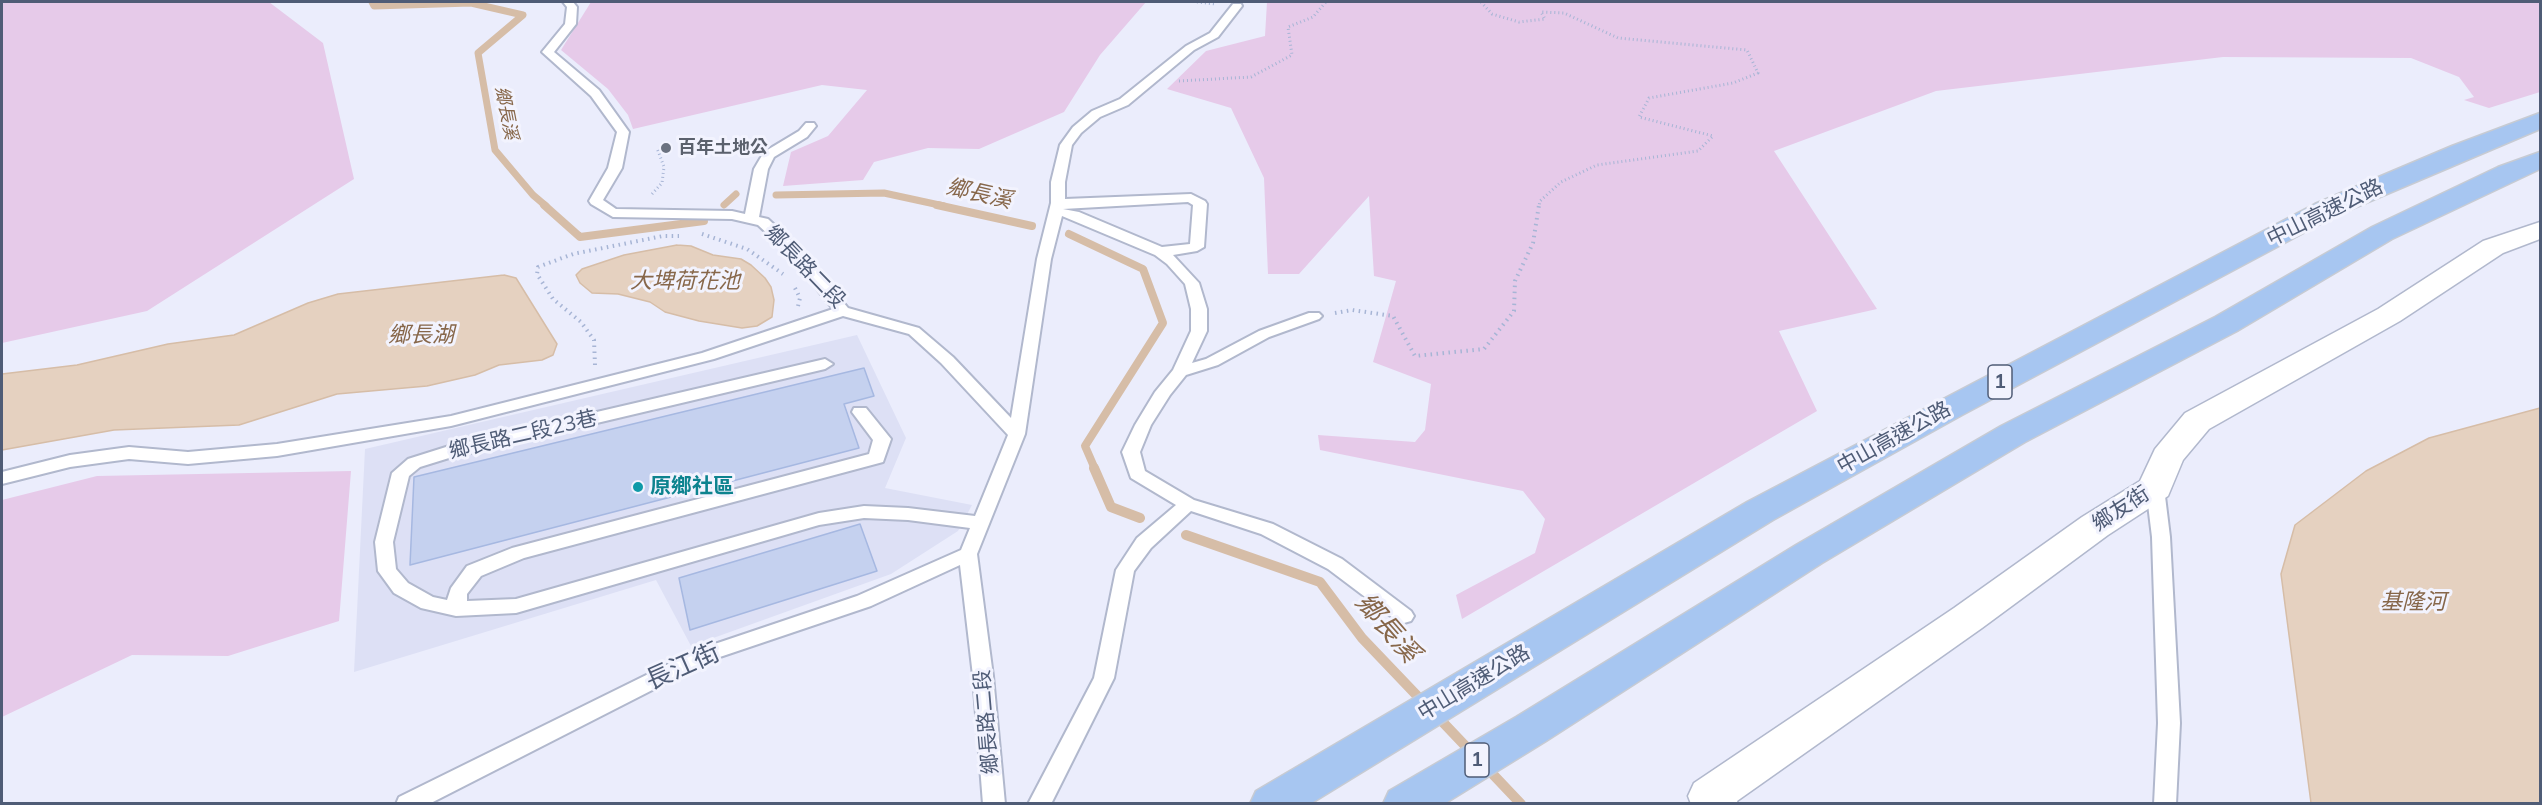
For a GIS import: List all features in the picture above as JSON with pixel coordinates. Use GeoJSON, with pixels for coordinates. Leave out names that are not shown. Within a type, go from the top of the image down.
{"type":"FeatureCollection","features":[{"type":"Feature","properties":{"kind":"highway","name":"中山高速公路"},"geometry":{"type":"LineString","coordinates":[[1272,804],[1760,512],[1950,408],[2325,210],[2461,151],[2541,120]]}},
{"type":"Feature","properties":{"kind":"highway","name":"中山高速公路"},"geometry":{"type":"LineString","coordinates":[[1414,798],[1531,729],[1809,554],[2013,434],[2226,324],[2382,233],[2506,173],[2541,160]]}},
{"type":"Feature","properties":{"kind":"street","name":"鄉友街"},"geometry":{"type":"LineString","coordinates":[[1709,801],[2095,526],[2155,488],[2168,457],[2197,421],[2389,315],[2493,247],[2541,230]]}},
{"type":"Feature","properties":{"kind":"lane","name":"鄉長路二段"},"geometry":{"type":"LineString","coordinates":[[568,2],[572,7],[570,24],[548,52],[595,93],[623,132],[615,168],[596,201],[613,213],[732,215],[763,222],[790,248],[843,310],[914,331],[947,360],[1017,434],[968,554],[983,675],[994,804]]}},
{"type":"Feature","properties":{"kind":"lane"},"geometry":{"type":"LineString","coordinates":[[1017,434],[1044,259],[1057,207],[1058,182],[1066,145],[1077,130],[1096,114],[1111,110],[1148,85],[1190,48],[1214,35],[1237,6]]}},
{"type":"Feature","properties":{"kind":"lane"},"geometry":{"type":"LineString","coordinates":[[751,220],[761,169],[769,155],[803,134],[810,126]]}},
{"type":"Feature","properties":{"kind":"lane"},"geometry":{"type":"LineString","coordinates":[[1057,207],[1191,198],[1200,204],[1197,247],[1160,252]]}},
{"type":"Feature","properties":{"kind":"lane"},"geometry":{"type":"LineString","coordinates":[[1057,207],[1160,252],[1172,261],[1192,283],[1199,309],[1199,331],[1180,372],[1163,392],[1143,425],[1131,452],[1137,474],[1188,504],[1268,529],[1335,564],[1404,616]]}},
{"type":"Feature","properties":{"kind":"lane"},"geometry":{"type":"LineString","coordinates":[[2,478],[70,461],[129,453],[188,458],[277,450],[451,422],[708,356],[843,310]]}},
{"type":"Feature","properties":{"kind":"lane"},"geometry":{"type":"LineString","coordinates":[[1180,372],[1212,362],[1264,334],[1314,316]]}},
{"type":"Feature","properties":{"kind":"lane","name":"鄉長路二段23巷"},"geometry":{"type":"LineString","coordinates":[[825,364],[446,453],[414,463],[401,473],[384,542],[387,571],[401,588],[428,603],[456,609],[516,606],[819,519],[864,512],[908,514],[980,523]]}},
{"type":"Feature","properties":{"kind":"lane"},"geometry":{"type":"LineString","coordinates":[[456,609],[458,593],[474,571],[519,553],[877,458],[882,439],[860,412]]}},
{"type":"Feature","properties":{"kind":"lane"},"geometry":{"type":"LineString","coordinates":[[2155,488],[2161,537],[2169,723],[2165,804]]}},
{"type":"Feature","properties":{"kind":"lane"},"geometry":{"type":"LineString","coordinates":[[1039,804],[1104,678],[1125,570],[1144,543],[1188,504]]}},
{"type":"Feature","properties":{"kind":"lane","name":"長江街"},"geometry":{"type":"LineString","coordinates":[[407,804],[704,655],[864,601],[968,554]]}},
{"type":"Feature","properties":{"kind":"path"},"geometry":{"type":"LineString","coordinates":[[1148,85],[1211,78],[1251,77],[1292,55],[1288,27],[1312,17],[1326,2]]}},
{"type":"Feature","properties":{"kind":"path"},"geometry":{"type":"LineString","coordinates":[[1314,316],[1352,310],[1393,316],[1415,356],[1484,350],[1514,311],[1515,281],[1533,243],[1540,201],[1561,182],[1597,165],[1698,151],[1713,136],[1639,117],[1649,98],[1733,83],[1758,73],[1747,50],[1618,38],[1564,14],[1541,12],[1545,19],[1519,22],[1492,14],[1481,2]]}},
{"type":"Feature","properties":{"kind":"path"},"geometry":{"type":"LineString","coordinates":[[657,148],[664,168],[662,183],[647,200],[665,202],[666,214]]}},
{"type":"Feature","properties":{"kind":"path"},"geometry":{"type":"LineString","coordinates":[[692,235],[702,234],[747,249],[791,279],[800,298],[798,307],[793,311],[798,326]]}},
{"type":"Feature","properties":{"kind":"path"},"geometry":{"type":"LineString","coordinates":[[600,383],[594,362],[594,340],[581,322],[553,299],[537,274],[538,267],[573,254],[642,240],[682,235]]}},
{"type":"Feature","properties":{"kind":"shaded area"},"geometry":{"type":"Polygon","coordinates":[[[2,2],[269,2],[323,43],[354,179],[147,311],[2,343],[2,2]]]}},
{"type":"Feature","properties":{"kind":"shaded area"},"geometry":{"type":"Polygon","coordinates":[[[591,2],[1146,2],[1100,55],[1064,112],[979,149],[928,148],[874,162],[863,180],[783,186],[791,152],[828,136],[867,90],[822,85],[633,129],[628,115],[608,89],[561,50],[591,2]]]}},
{"type":"Feature","properties":{"kind":"shaded area"},"geometry":{"type":"Polygon","coordinates":[[[1267,2],[2540,2],[2540,92],[2489,108],[2464,100],[2474,97],[2459,77],[2411,58],[2223,57],[1936,91],[1774,151],[1877,309],[1779,331],[1817,411],[1462,619],[1456,595],[1535,553],[1545,519],[1523,491],[1320,450],[1318,435],[1415,442],[1425,430],[1431,384],[1373,362],[1396,281],[1374,276],[1369,196],[1299,274],[1268,274],[1264,178],[1231,108],[1167,89],[1206,51],[1265,36],[1267,2]]]}},
{"type":"Feature","properties":{"kind":"shaded area","name":"原鄉社區"},"geometry":{"type":"Polygon","coordinates":[[[857,335],[906,438],[885,488],[972,505],[958,531],[891,574],[691,646],[656,580],[354,672],[365,449],[857,335]]]}},
{"type":"Feature","properties":{"kind":"shaded area"},"geometry":{"type":"Polygon","coordinates":[[[351,471],[339,621],[228,656],[132,655],[2,717],[2,500],[97,476],[351,471]]]}},
{"type":"Feature","properties":{"kind":"water","name":"大埤荷花池"},"geometry":{"type":"Polygon","coordinates":[[[677,245],[691,246],[713,255],[741,259],[751,265],[771,287],[774,300],[772,317],[757,326],[742,328],[699,321],[665,312],[650,302],[618,294],[592,293],[580,283],[576,275],[582,269],[624,255],[677,245]]]}},
{"type":"Feature","properties":{"kind":"water","name":"鄉長湖"},"geometry":{"type":"Polygon","coordinates":[[[504,275],[516,278],[557,344],[553,355],[542,360],[499,365],[475,375],[427,386],[337,394],[239,425],[114,430],[2,450],[2,374],[77,365],[168,344],[234,335],[308,303],[338,294],[504,275]]]}},
{"type":"Feature","properties":{"kind":"water","name":"基隆河"},"geometry":{"type":"Polygon","coordinates":[[[2540,408],[2540,803],[2311,803],[2281,574],[2295,525],[2366,471],[2429,438],[2540,408]]]}},
{"type":"Feature","properties":{"kind":"building"},"geometry":{"type":"Polygon","coordinates":[[[864,368],[874,396],[844,404],[859,448],[410,565],[414,477],[864,368]]]}},
{"type":"Feature","properties":{"kind":"building","name":"原鄉社區"},"geometry":{"type":"Polygon","coordinates":[[[860,524],[877,571],[690,630],[679,578],[860,524]]]}},
{"type":"Feature","properties":{"kind":"waterway","name":"鄉長溪"},"geometry":{"type":"LineString","coordinates":[[372,2],[374,6],[471,3],[523,15],[478,53],[495,150],[533,195],[546,206]]}},
{"type":"Feature","properties":{"kind":"waterway","name":"鄉長溪"},"geometry":{"type":"LineString","coordinates":[[776,195],[884,193],[944,206]]}},
{"type":"Feature","properties":{"kind":"waterway","name":"鄉長溪"},"geometry":{"type":"LineString","coordinates":[[724,205],[736,194]]}},
{"type":"Feature","properties":{"kind":"waterway","name":"鄉長溪"},"geometry":{"type":"LineString","coordinates":[[544,205],[580,237],[704,221]]}},
{"type":"Feature","properties":{"kind":"waterway","name":"鄉長溪"},"geometry":{"type":"LineString","coordinates":[[937,205],[1032,226]]}},
{"type":"Feature","properties":{"kind":"waterway","name":"鄉長溪"},"geometry":{"type":"LineString","coordinates":[[1069,234],[1143,269],[1163,323],[1085,446],[1095,469]]}},
{"type":"Feature","properties":{"kind":"waterway","name":"鄉長溪"},"geometry":{"type":"LineString","coordinates":[[1094,468],[1111,507],[1140,518]]}},
{"type":"Feature","properties":{"kind":"waterway","name":"鄉長溪"},"geometry":{"type":"LineString","coordinates":[[1186,535],[1320,582],[1362,638],[1425,704]]}},
{"type":"Feature","properties":{"kind":"waterway","name":"鄉長溪"},"geometry":{"type":"LineString","coordinates":[[1435,714],[1473,754]]}},
{"type":"Feature","properties":{"kind":"waterway","name":"鄉長溪"},"geometry":{"type":"LineString","coordinates":[[1485,766],[1521,804]]}},
{"type":"Feature","properties":{"kind":"place","name":"百年土地公"},"geometry":{"type":"Point","coordinates":[666,148]}},
{"type":"Feature","properties":{"kind":"place","name":"原鄉社區"},"geometry":{"type":"Point","coordinates":[638,487]}}]}
